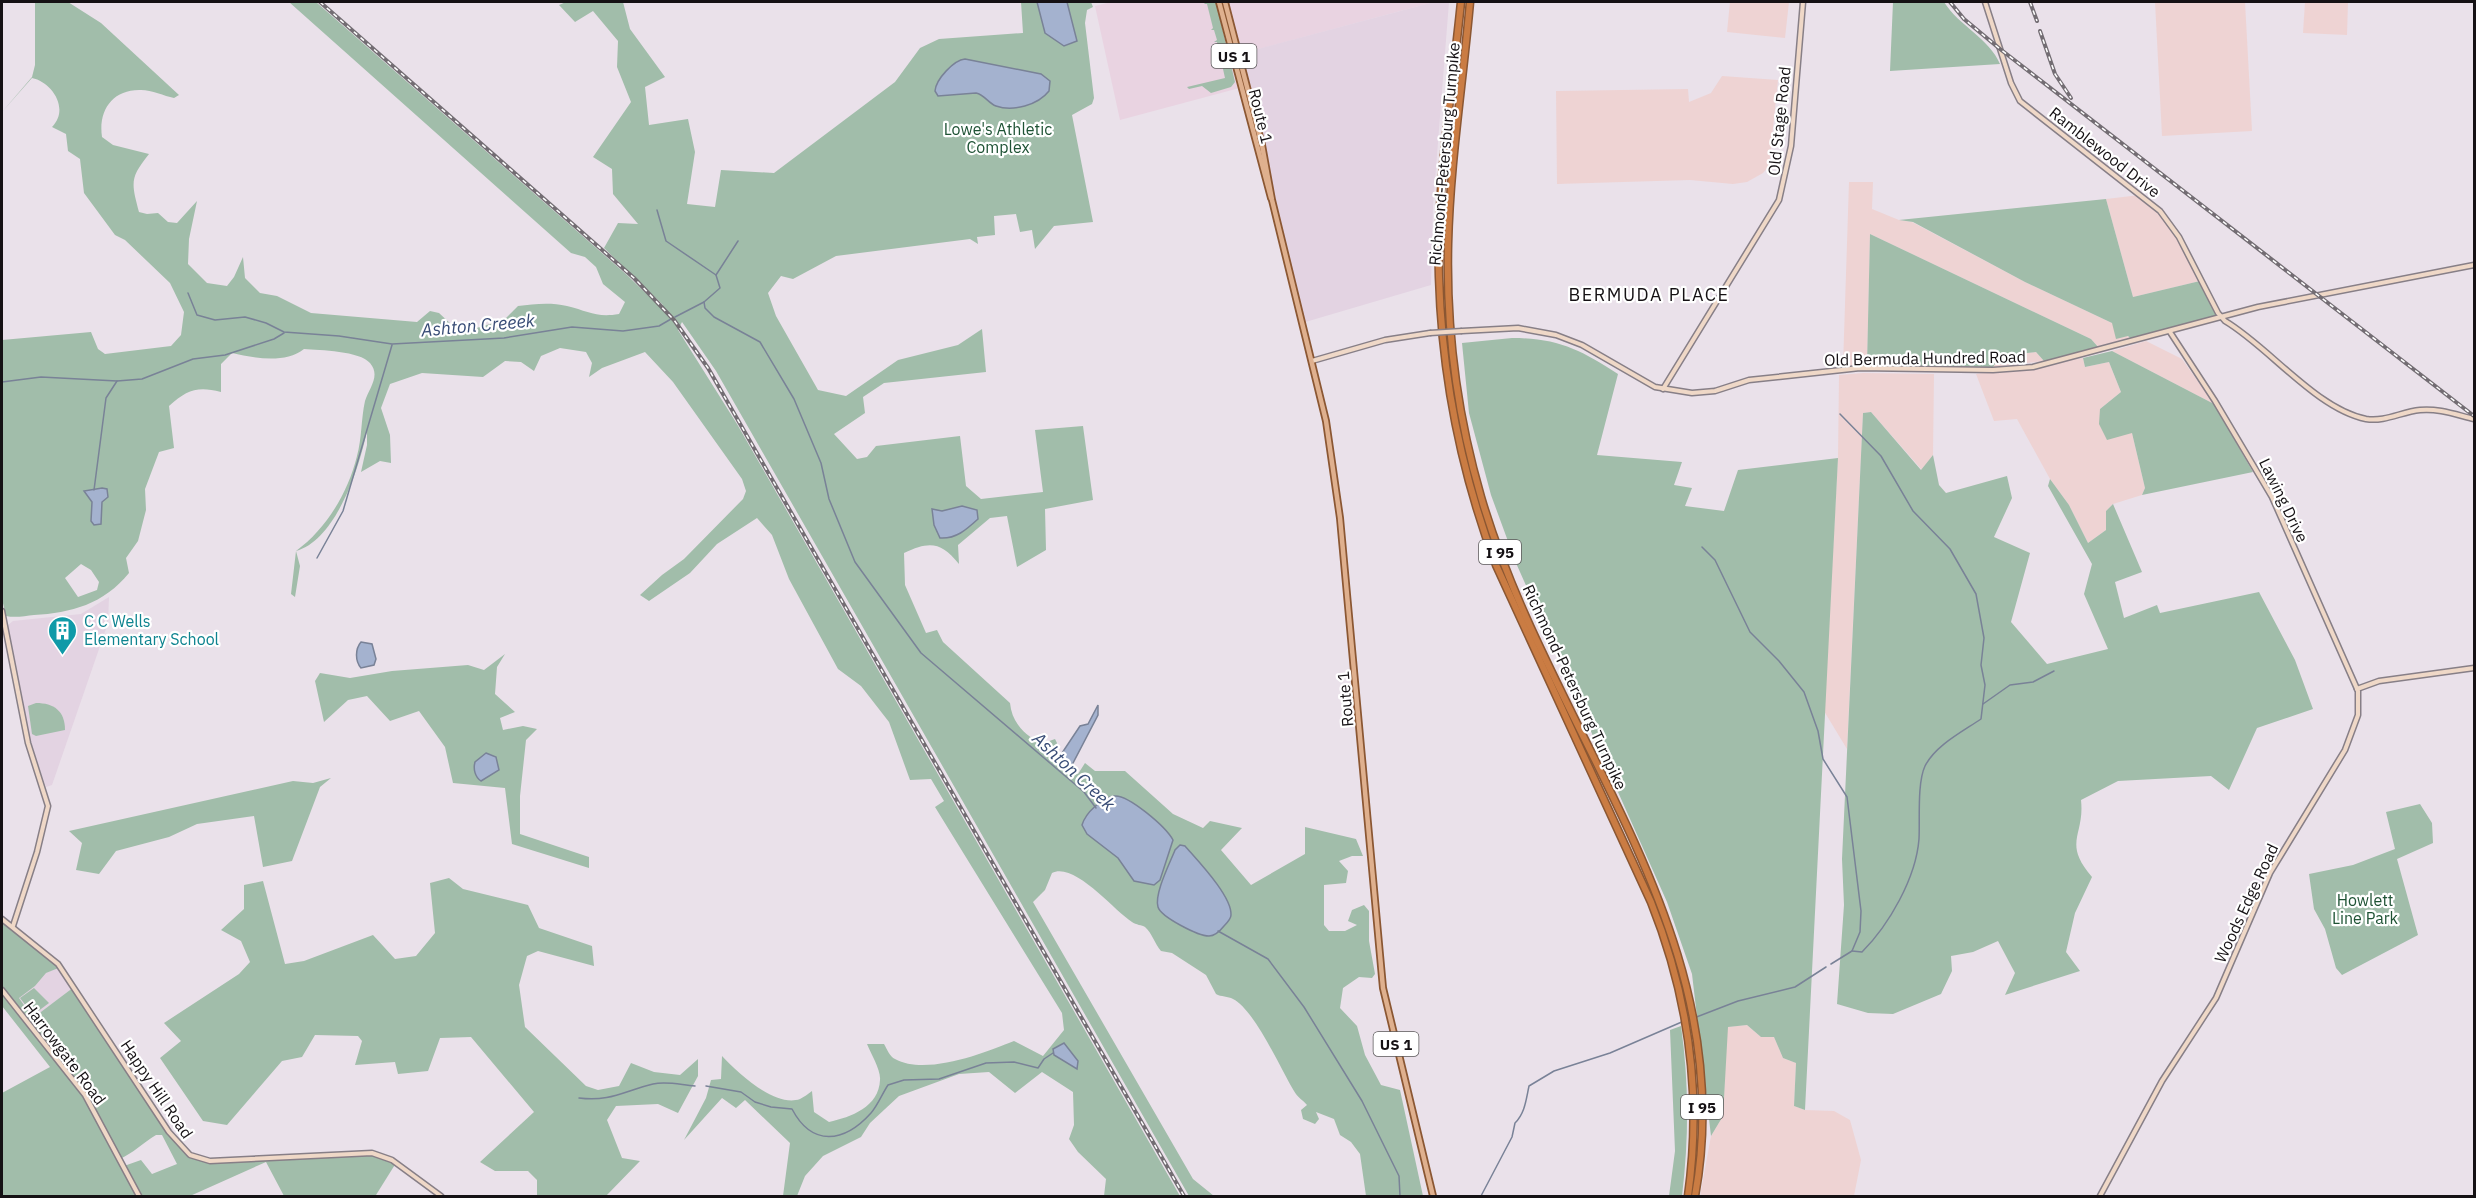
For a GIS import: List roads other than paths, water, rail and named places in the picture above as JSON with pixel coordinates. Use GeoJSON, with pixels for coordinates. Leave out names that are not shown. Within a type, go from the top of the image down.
{"type":"FeatureCollection","features":[{"type":"Feature","properties":{"kind":"highway","name":"Richmond-Petersburg Turnpike"},"geometry":{"type":"LineString","coordinates":[[1459,2],[1442,199],[1439,276],[1445,363],[1461,453],[1476,510],[1509,597],[1651,902],[1675,972],[1686,1021],[1694,1104],[1688,1197]]}},
{"type":"Feature","properties":{"kind":"highway","name":"Richmond-Petersburg Turnpike"},"geometry":{"type":"LineString","coordinates":[[1471,2],[1448,246],[1450,337],[1460,406],[1482,500],[1505,564],[1662,907],[1684,969],[1697,1036],[1702,1090],[1702,1138],[1695,1197]]}},
{"type":"Feature","properties":{"kind":"main road","name":"Route 1"},"geometry":{"type":"LineString","coordinates":[[1219,2],[1272,200],[1326,421],[1340,519],[1383,988],[1433,1197]]}},
{"type":"Feature","properties":{"kind":"main road","name":"Route 1"},"geometry":{"type":"LineString","coordinates":[[1225,2],[1262,145],[1272,200]]}},
{"type":"Feature","properties":{"kind":"street","name":"Old Stage Road"},"geometry":{"type":"LineString","coordinates":[[1663,389],[1779,200],[1791,139],[1803,2]]}},
{"type":"Feature","properties":{"kind":"street","name":"Ramblewood Drive"},"geometry":{"type":"LineString","coordinates":[[1984,2],[2011,83],[2020,101],[2160,211],[2176,232],[2221,318],[2292,375],[2354,415],[2379,420],[2432,410],[2475,419]]}},
{"type":"Feature","properties":{"kind":"street","name":"Old Bermuda Hundred Road"},"geometry":{"type":"LineString","coordinates":[[1312,361],[1385,340],[1430,333],[1518,328],[1556,335],[1582,345],[1649,384],[1663,389],[1702,393],[1749,380],[1860,368],[2020,369],[2064,360],[2282,302],[2475,265]]}},
{"type":"Feature","properties":{"kind":"street","name":"Lawing Drive"},"geometry":{"type":"LineString","coordinates":[[2170,332],[2216,401],[2272,497],[2357,689]]}},
{"type":"Feature","properties":{"kind":"street"},"geometry":{"type":"LineString","coordinates":[[2,611],[28,743],[48,806],[37,852],[13,926]]}},
{"type":"Feature","properties":{"kind":"street"},"geometry":{"type":"LineString","coordinates":[[2357,689],[2379,681],[2475,668]]}},
{"type":"Feature","properties":{"kind":"street","name":"Woods Edge Road"},"geometry":{"type":"LineString","coordinates":[[2100,1197],[2144,1112],[2216,998],[2275,864],[2345,750],[2358,715],[2360,702],[2357,689]]}},
{"type":"Feature","properties":{"kind":"street","name":"Happy Hill Road"},"geometry":{"type":"LineString","coordinates":[[2,919],[45,951],[63,970],[169,1132],[190,1155],[210,1161],[377,1154],[414,1175],[441,1197]]}},
{"type":"Feature","properties":{"kind":"street","name":"Harrowgate Road"},"geometry":{"type":"LineString","coordinates":[[2,990],[85,1095],[139,1197]]}},
{"type":"Feature","properties":{"kind":"water"},"geometry":{"type":"Polygon","coordinates":[[[1037,2],[1067,2],[1077,41],[1064,46],[1045,33],[1037,2]]]}},
{"type":"Feature","properties":{"kind":"water"},"geometry":{"type":"Polygon","coordinates":[[[965,59],[1041,74],[1050,81],[1049,91],[1038,100],[1017,108],[996,106],[976,93],[938,96],[935,91],[936,86],[942,76],[951,66],[965,59]]]}},
{"type":"Feature","properties":{"kind":"water"},"geometry":{"type":"Polygon","coordinates":[[[107,489],[108,497],[102,502],[101,524],[94,525],[91,521],[92,502],[84,491],[107,489]]]}},
{"type":"Feature","properties":{"kind":"water"},"geometry":{"type":"Polygon","coordinates":[[[962,506],[977,510],[978,519],[956,535],[940,538],[934,525],[932,509],[942,511],[962,506]]]}},
{"type":"Feature","properties":{"kind":"water"},"geometry":{"type":"Polygon","coordinates":[[[361,642],[372,644],[376,659],[374,665],[361,668],[359,665],[357,651],[361,642]]]}},
{"type":"Feature","properties":{"kind":"water"},"geometry":{"type":"Polygon","coordinates":[[[1098,705],[1098,715],[1072,765],[1068,767],[1060,756],[1080,726],[1088,724],[1098,705]]]}},
{"type":"Feature","properties":{"kind":"water"},"geometry":{"type":"Polygon","coordinates":[[[486,753],[496,757],[499,770],[481,781],[476,775],[474,765],[486,753]]]}},
{"type":"Feature","properties":{"kind":"water"},"geometry":{"type":"Polygon","coordinates":[[[1114,796],[1128,800],[1146,812],[1163,827],[1173,840],[1160,880],[1154,885],[1134,881],[1118,858],[1087,834],[1082,825],[1087,815],[1095,807],[1114,796]]]}},
{"type":"Feature","properties":{"kind":"water"},"geometry":{"type":"Polygon","coordinates":[[[1180,845],[1185,846],[1213,879],[1230,907],[1230,919],[1213,935],[1197,933],[1180,925],[1166,916],[1158,907],[1158,894],[1163,878],[1175,850],[1180,845]]]}},
{"type":"Feature","properties":{"kind":"water"},"geometry":{"type":"Polygon","coordinates":[[[1064,1043],[1078,1061],[1077,1069],[1054,1055],[1053,1049],[1064,1043]]]}},
{"type":"Feature","properties":{"kind":"waterway"},"geometry":{"type":"LineString","coordinates":[[657,210],[666,241],[716,275]]}},
{"type":"Feature","properties":{"kind":"waterway"},"geometry":{"type":"LineString","coordinates":[[675,317],[704,302],[720,288],[716,275],[738,241]]}},
{"type":"Feature","properties":{"kind":"waterway","name":"Ashton Creeek"},"geometry":{"type":"LineString","coordinates":[[188,293],[197,315],[215,320],[245,317],[266,323],[284,332],[339,336],[392,344],[504,338],[572,327],[623,331],[659,326],[671,319]]}},
{"type":"Feature","properties":{"kind":"waterway","name":"Ashton Creek"},"geometry":{"type":"LineString","coordinates":[[704,302],[705,308],[714,317],[760,342],[794,399],[821,463],[829,499],[855,562],[921,653],[1084,792],[1096,808]]}},
{"type":"Feature","properties":{"kind":"waterway"},"geometry":{"type":"LineString","coordinates":[[2,382],[41,377],[117,381],[142,379],[193,359],[225,355],[274,339],[284,333]]}},
{"type":"Feature","properties":{"kind":"waterway"},"geometry":{"type":"LineString","coordinates":[[317,558],[343,511],[392,345]]}},
{"type":"Feature","properties":{"kind":"waterway"},"geometry":{"type":"LineString","coordinates":[[94,490],[106,398],[117,381]]}},
{"type":"Feature","properties":{"kind":"waterway"},"geometry":{"type":"LineString","coordinates":[[1840,414],[1881,456],[1913,511],[1950,549],[1976,594],[1984,638],[1981,665],[1985,685],[1981,719],[1943,745],[1925,766],[1920,792],[1917,854],[1907,885],[1891,915],[1872,941],[1862,952],[1852,951]]}},
{"type":"Feature","properties":{"kind":"waterway"},"geometry":{"type":"LineString","coordinates":[[1702,547],[1715,560],[1750,632],[1779,661],[1804,692],[1818,731],[1823,759],[1847,797],[1861,911],[1860,932],[1852,951],[1831,964]]}},
{"type":"Feature","properties":{"kind":"waterway"},"geometry":{"type":"LineString","coordinates":[[1983,704],[2010,685],[2033,682],[2054,671]]}},
{"type":"Feature","properties":{"kind":"waterway","name":"Ashton Creek"},"geometry":{"type":"LineString","coordinates":[[1218,931],[1268,959],[1304,1007],[1362,1101],[1399,1176],[1400,1196]]}},
{"type":"Feature","properties":{"kind":"waterway"},"geometry":{"type":"LineString","coordinates":[[1694,1018],[1738,1001],[1795,987],[1826,967]]}},
{"type":"Feature","properties":{"kind":"waterway"},"geometry":{"type":"LineString","coordinates":[[1481,1196],[1512,1137],[1515,1123],[1525,1106],[1529,1086],[1554,1071],[1610,1053],[1684,1021]]}},
{"type":"Feature","properties":{"kind":"waterway"},"geometry":{"type":"LineString","coordinates":[[706,1086],[741,1092],[755,1102],[771,1107],[792,1109],[809,1130],[819,1135],[829,1136],[839,1135],[861,1123],[873,1110],[888,1085],[904,1080],[939,1079],[986,1063],[1014,1062],[1038,1068],[1044,1059],[1053,1053]]}},
{"type":"Feature","properties":{"kind":"waterway"},"geometry":{"type":"LineString","coordinates":[[579,1098],[608,1097],[658,1083],[695,1086]]}},
{"type":"Feature","properties":{"kind":"railway"},"geometry":{"type":"LineString","coordinates":[[320,2],[634,278],[674,320],[708,368],[1184,1196]]}},
{"type":"Feature","properties":{"kind":"railway"},"geometry":{"type":"LineString","coordinates":[[1950,2],[1964,19],[2000,49],[2474,416]]}},
{"type":"Feature","properties":{"kind":"railway"},"geometry":{"type":"LineString","coordinates":[[2030,2],[2037,21]]}},
{"type":"Feature","properties":{"kind":"railway"},"geometry":{"type":"LineString","coordinates":[[2040,31],[2055,74],[2071,98]]}},
{"type":"Feature","properties":{"kind":"place","name":"C C Wells Elementary School"},"geometry":{"type":"Point","coordinates":[63,656]}},
{"type":"Feature","properties":{"kind":"district","name":"BERMUDA PLACE"},"geometry":{"type":"Point","coordinates":[1649,294]}},
{"type":"Feature","properties":{"kind":"park label","name":"Lowe's Athletic Complex"},"geometry":{"type":"Point","coordinates":[998,138]}},
{"type":"Feature","properties":{"kind":"park label","name":"Howlett Line Park"},"geometry":{"type":"Point","coordinates":[2365,909]}}]}
